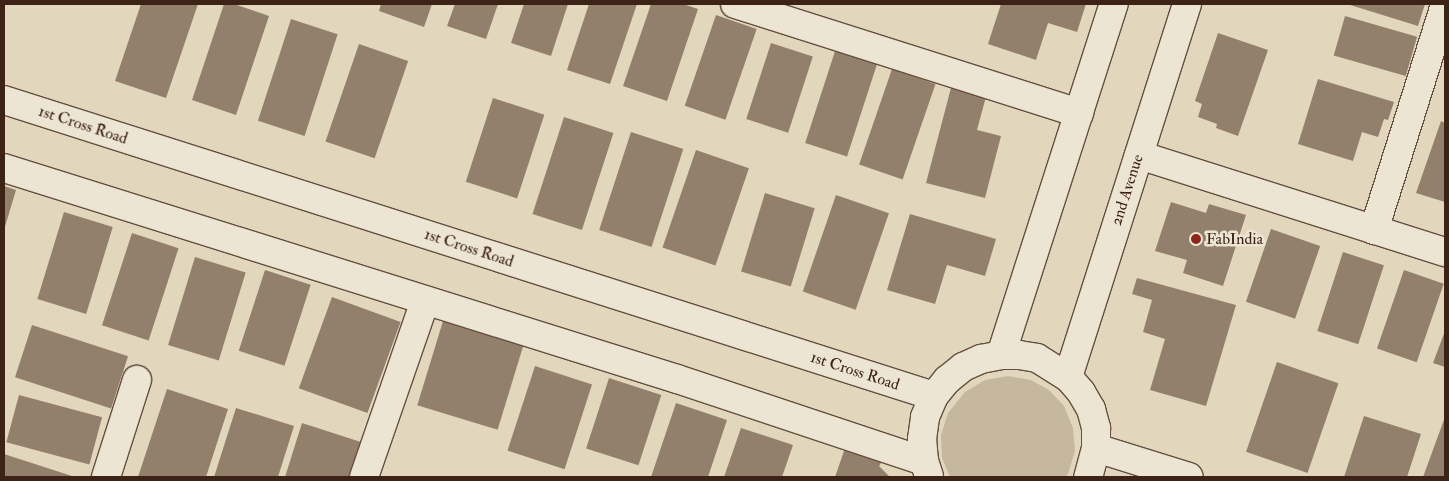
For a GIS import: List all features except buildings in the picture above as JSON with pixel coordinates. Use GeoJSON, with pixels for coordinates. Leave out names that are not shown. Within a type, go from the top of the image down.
{"type":"FeatureCollection","features":[{"type":"Feature","properties":{"kind":"street"},"geometry":{"type":"LineString","coordinates":[[735,4],[808,15],[1079,114]]}},
{"type":"Feature","properties":{"kind":"street"},"geometry":{"type":"LineString","coordinates":[[1002,355],[1114,4]]}},
{"type":"Feature","properties":{"kind":"street","name":"2nd Avenue"},"geometry":{"type":"LineString","coordinates":[[1068,377],[1187,4]]}},
{"type":"Feature","properties":{"kind":"street"},"geometry":{"type":"LineString","coordinates":[[1374,230],[1445,5]]}},
{"type":"Feature","properties":{"kind":"street","name":"1st Cross Road"},"geometry":{"type":"LineString","coordinates":[[4,100],[934,396]]}},
{"type":"Feature","properties":{"kind":"street"},"geometry":{"type":"LineString","coordinates":[[1139,155],[1445,252]]}},
{"type":"Feature","properties":{"kind":"street"},"geometry":{"type":"LineString","coordinates":[[4,168],[677,379],[926,469],[922,439],[925,416],[934,396],[947,380],[963,368],[981,359],[1019,354],[1037,358],[1068,377],[1081,392],[1091,409],[1096,428],[1096,448],[1088,477]]}},
{"type":"Feature","properties":{"kind":"street"},"geometry":{"type":"LineString","coordinates":[[364,477],[425,301]]}},
{"type":"Feature","properties":{"kind":"street"},"geometry":{"type":"LineString","coordinates":[[106,477],[137,380]]}},
{"type":"Feature","properties":{"kind":"street"},"geometry":{"type":"LineString","coordinates":[[1096,448],[1189,477]]}},
{"type":"Feature","properties":{"kind":"shaded area"},"geometry":{"type":"Polygon","coordinates":[[[1008,376],[1031,380],[1049,390],[1064,406],[1073,428],[1075,451],[1068,474],[1065,477],[950,477],[942,458],[941,435],[948,413],[965,392],[985,380],[1008,376]]]}},
{"type":"Feature","properties":{"kind":"place","name":"FabIndia"},"geometry":{"type":"Point","coordinates":[1196,239]}}]}
